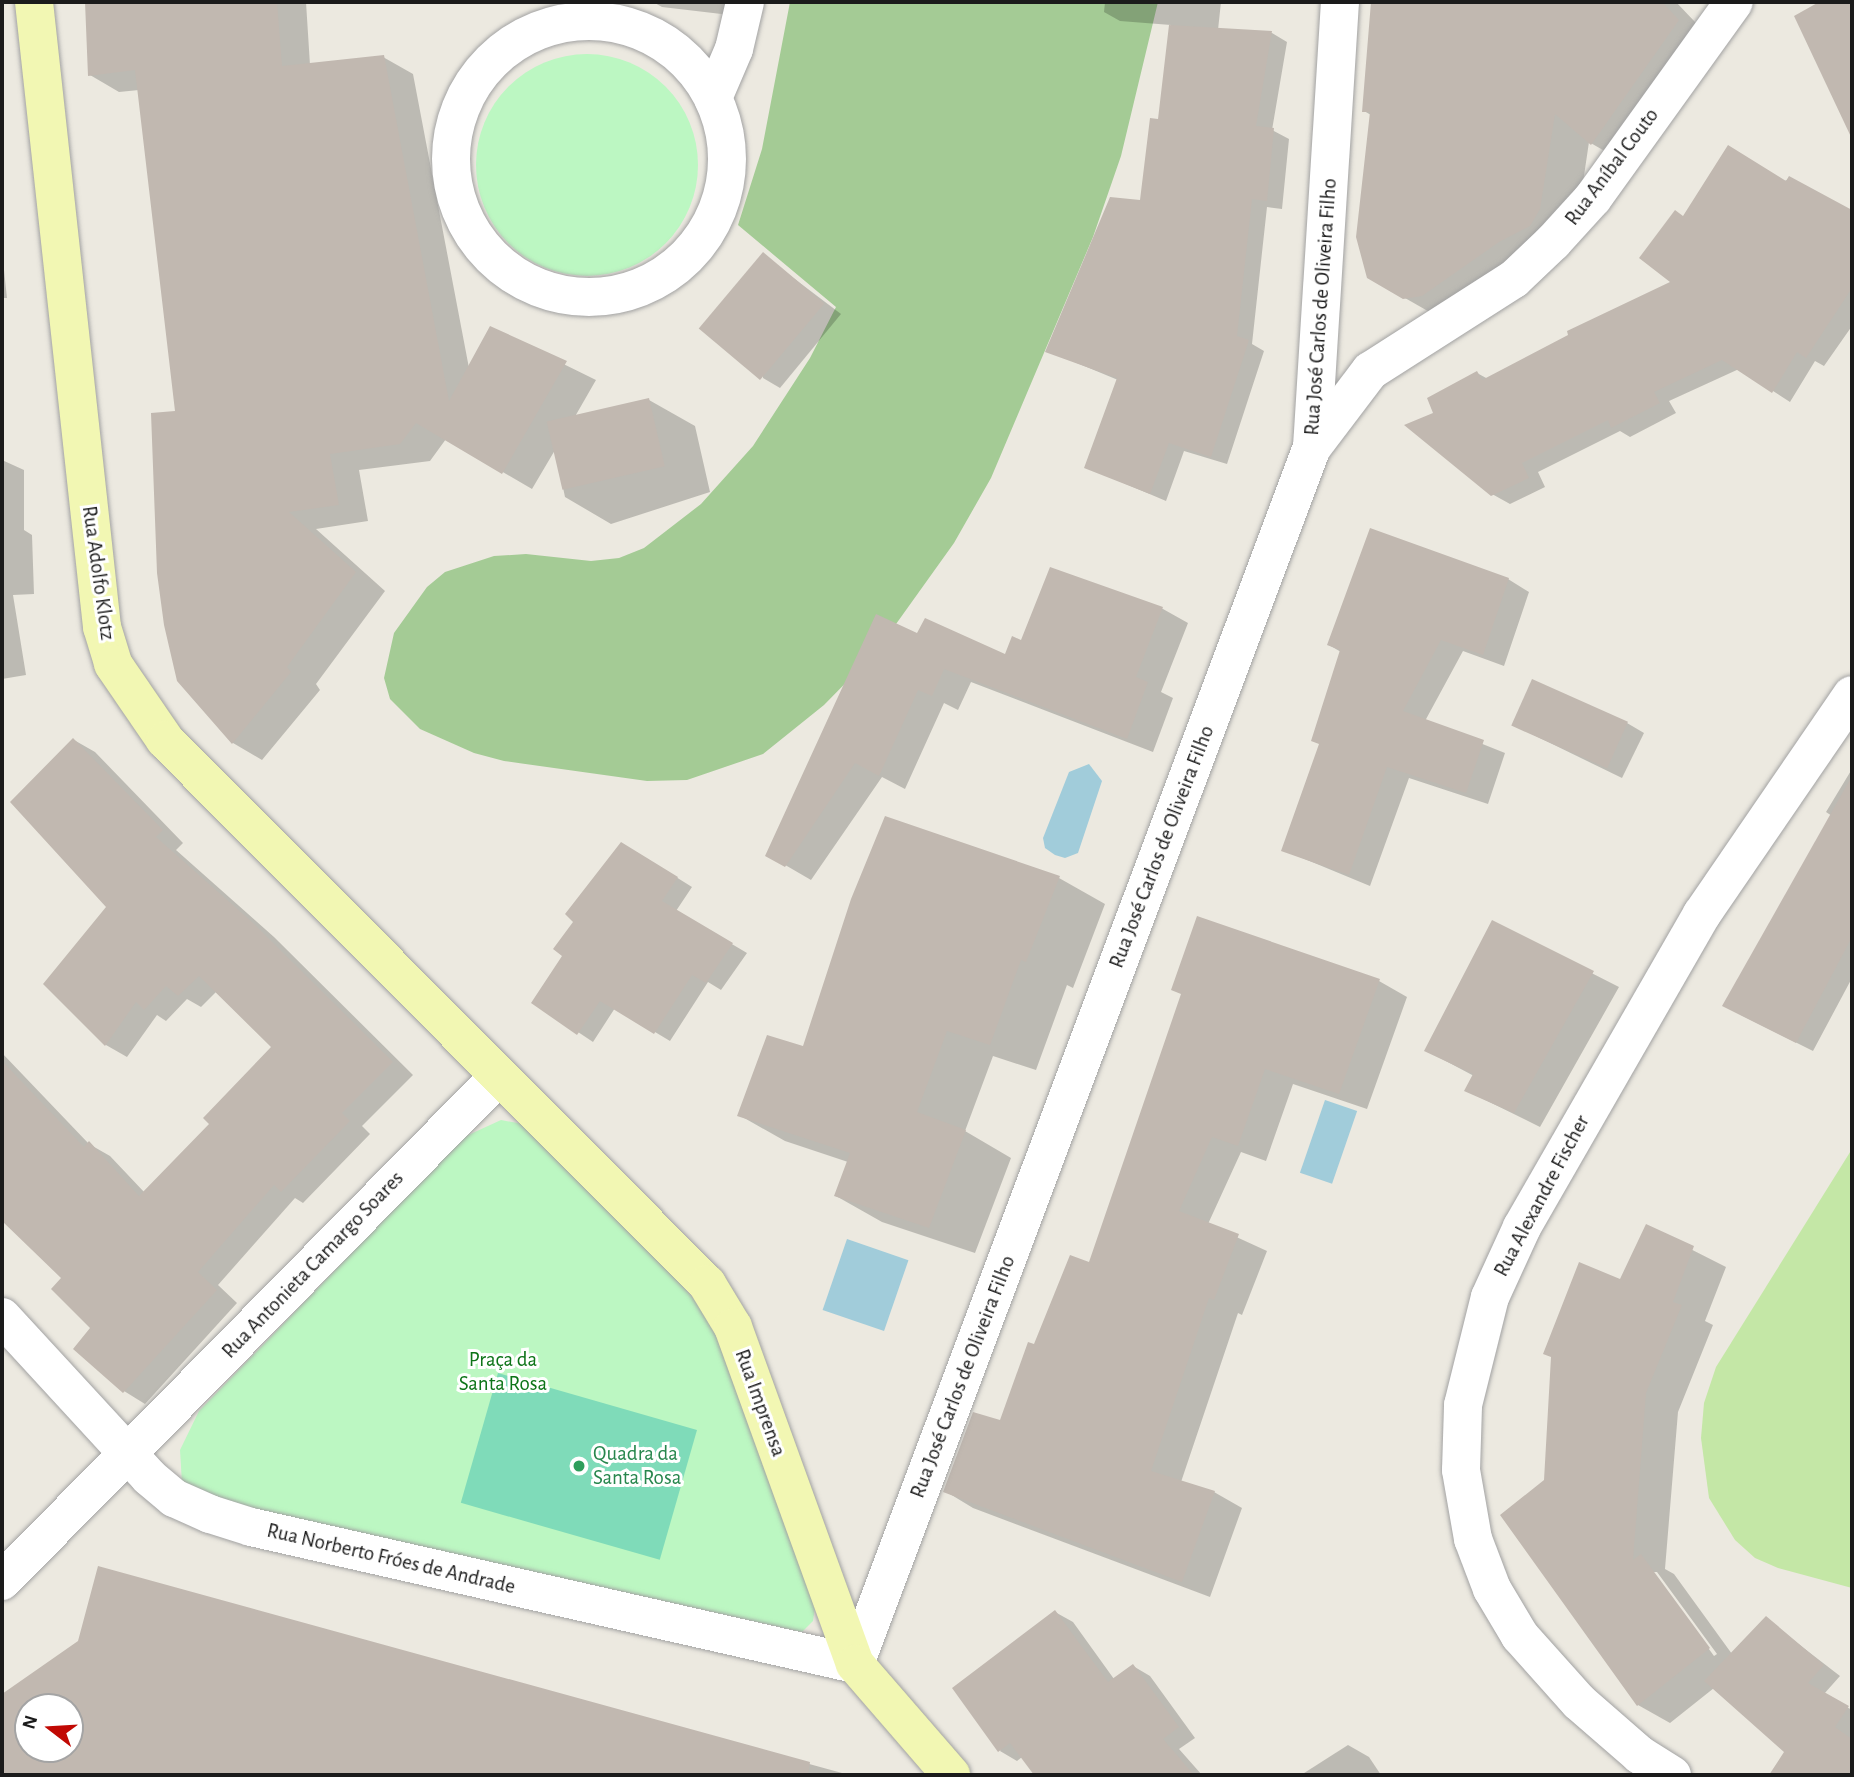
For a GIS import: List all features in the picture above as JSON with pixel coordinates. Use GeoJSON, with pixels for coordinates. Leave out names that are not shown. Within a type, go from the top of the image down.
{"type":"FeatureCollection","features":[{"type":"Feature","properties":{"kind":"street","name":"Rua Adolfo Klotz"},"geometry":{"type":"LineString","coordinates":[[34,2],[102,627],[113,664],[164,740],[498,1077]]}},
{"type":"Feature","properties":{"kind":"street"},"geometry":{"type":"LineString","coordinates":[[713,98],[681,55],[634,27],[580,20],[528,34],[485,67],[459,114],[451,168],[465,221],[495,261],[535,287],[582,298],[629,292],[651,284],[705,236],[724,192],[727,144],[713,98],[734,49],[745,2]]}},
{"type":"Feature","properties":{"kind":"street","name":"Rua José Carlos de Oliveira Filho"},"geometry":{"type":"LineString","coordinates":[[855,1664],[1312,447],[1340,2]]}},
{"type":"Feature","properties":{"kind":"street","name":"Rua Aníbal Couto"},"geometry":{"type":"LineString","coordinates":[[1312,447],[1370,371],[1514,279],[1553,242],[1593,198],[1734,2]]}},
{"type":"Feature","properties":{"kind":"street","name":"Rua Alexandre Fischer"},"geometry":{"type":"LineString","coordinates":[[1672,1775],[1640,1755],[1580,1702],[1520,1636],[1492,1588],[1473,1539],[1461,1470],[1463,1405],[1490,1297],[1522,1227],[1702,914],[1852,695]]}},
{"type":"Feature","properties":{"kind":"street","name":"Rua Antonieta Camargo Soares"},"geometry":{"type":"LineString","coordinates":[[2,1581],[498,1077]]}},
{"type":"Feature","properties":{"kind":"street","name":"Rua Imprensa"},"geometry":{"type":"LineString","coordinates":[[498,1077],[707,1284],[733,1327],[855,1664],[951,1775]]}},
{"type":"Feature","properties":{"kind":"street","name":"Rua Norberto Fróes de Andrade"},"geometry":{"type":"LineString","coordinates":[[2,1317],[128,1454],[174,1498],[251,1527],[855,1664]]}},
{"type":"Feature","properties":{"kind":"green space"},"geometry":{"type":"Polygon","coordinates":[[[790,2],[1158,2],[1121,156],[1093,237],[991,478],[954,543],[876,652],[824,705],[763,754],[687,780],[647,781],[504,761],[474,753],[420,729],[390,699],[384,678],[394,633],[427,587],[445,572],[494,556],[526,554],[591,561],[619,558],[644,548],[701,504],[753,446],[810,358],[836,307],[738,225],[762,149],[790,2]]]}},
{"type":"Feature","properties":{"kind":"green space"},"geometry":{"type":"Polygon","coordinates":[[[587,54],[609,56],[639,67],[657,79],[673,95],[685,113],[693,133],[698,165],[696,187],[685,217],[673,235],[657,251],[639,263],[619,271],[587,276],[565,274],[535,263],[517,251],[501,235],[489,217],[481,197],[476,165],[478,143],[489,113],[501,95],[517,79],[535,67],[555,59],[587,54]]]}},
{"type":"Feature","properties":{"kind":"green space","name":"Praça da Santa Rosa"},"geometry":{"type":"Polygon","coordinates":[[[501,1120],[523,1124],[559,1149],[712,1319],[817,1594],[813,1621],[802,1632],[218,1501],[182,1483],[180,1450],[199,1411],[464,1137],[501,1120]]]}},
{"type":"Feature","properties":{"kind":"green space"},"geometry":{"type":"Polygon","coordinates":[[[1852,1149],[1852,1588],[1778,1568],[1755,1558],[1735,1540],[1709,1498],[1701,1438],[1704,1403],[1716,1367],[1852,1149]]]}},
{"type":"Feature","properties":{"kind":"green space","name":"Quadra da Santa Rosa"},"geometry":{"type":"Polygon","coordinates":[[[498,1373],[697,1430],[660,1560],[461,1503],[498,1373]]]}},
{"type":"Feature","properties":{"kind":"water"},"geometry":{"type":"Polygon","coordinates":[[[1089,764],[1102,781],[1078,853],[1065,858],[1055,855],[1045,848],[1043,838],[1069,772],[1089,764]]]}},
{"type":"Feature","properties":{"kind":"water"},"geometry":{"type":"Polygon","coordinates":[[[1325,1100],[1357,1111],[1332,1184],[1300,1173],[1325,1100]]]}},
{"type":"Feature","properties":{"kind":"water"},"geometry":{"type":"Polygon","coordinates":[[[847,1239],[908,1260],[884,1331],[823,1310],[847,1239]]]}},
{"type":"Feature","properties":{"kind":"building"},"geometry":{"type":"Polygon","coordinates":[[[85,2],[277,2],[282,66],[384,55],[449,401],[490,326],[567,361],[502,474],[416,423],[400,444],[330,454],[339,505],[289,512],[356,572],[287,667],[291,672],[232,744],[177,681],[164,625],[157,573],[151,413],[175,411],[135,70],[88,76],[85,2]]]}},
{"type":"Feature","properties":{"kind":"building"},"geometry":{"type":"Polygon","coordinates":[[[1371,2],[1662,2],[1679,20],[1591,145],[1555,114],[1540,209],[1530,226],[1499,242],[1422,296],[1403,299],[1367,278],[1356,237],[1370,112],[1362,112],[1371,2]]]}},
{"type":"Feature","properties":{"kind":"building"},"geometry":{"type":"Polygon","coordinates":[[[1819,2],[1852,2],[1852,139],[1794,16],[1819,2]]]}},
{"type":"Feature","properties":{"kind":"building"},"geometry":{"type":"Polygon","coordinates":[[[1169,25],[1272,31],[1256,126],[1274,128],[1267,201],[1252,199],[1237,336],[1249,340],[1211,457],[1169,443],[1150,494],[1084,468],[1117,378],[1045,352],[1110,197],[1140,200],[1150,118],[1158,119],[1169,25]]]}},
{"type":"Feature","properties":{"kind":"building"},"geometry":{"type":"Polygon","coordinates":[[[1728,145],[1786,181],[1789,176],[1852,210],[1852,288],[1806,358],[1797,352],[1772,393],[1722,360],[1654,392],[1660,403],[1611,428],[1608,420],[1522,463],[1529,478],[1491,496],[1404,425],[1433,413],[1427,398],[1477,371],[1482,380],[1568,335],[1567,331],[1670,282],[1639,258],[1675,210],[1683,216],[1728,145]]]}},
{"type":"Feature","properties":{"kind":"building"},"geometry":{"type":"Polygon","coordinates":[[[763,252],[824,303],[760,380],[699,329],[763,252]]]}},
{"type":"Feature","properties":{"kind":"building"},"geometry":{"type":"Polygon","coordinates":[[[649,398],[665,466],[562,490],[547,422],[649,398]]]}},
{"type":"Feature","properties":{"kind":"building"},"geometry":{"type":"Polygon","coordinates":[[[1370,528],[1509,578],[1483,655],[1441,640],[1403,711],[1484,740],[1466,793],[1387,767],[1349,875],[1281,851],[1319,744],[1311,741],[1340,650],[1327,645],[1370,528]]]}},
{"type":"Feature","properties":{"kind":"building"},"geometry":{"type":"Polygon","coordinates":[[[1050,567],[1163,607],[1136,677],[1148,682],[1127,739],[944,669],[932,696],[918,690],[879,776],[855,763],[785,867],[765,856],[876,614],[917,633],[925,618],[1005,654],[1012,636],[1021,640],[1050,567]]]}},
{"type":"Feature","properties":{"kind":"building"},"geometry":{"type":"Polygon","coordinates":[[[1532,679],[1628,722],[1607,768],[1511,726],[1532,679]]]}},
{"type":"Feature","properties":{"kind":"building"},"geometry":{"type":"Polygon","coordinates":[[[73,738],[163,830],[156,837],[252,922],[393,1062],[342,1113],[350,1121],[281,1192],[274,1185],[198,1272],[217,1290],[123,1393],[73,1349],[90,1328],[51,1289],[61,1278],[2,1221],[2,1061],[84,1147],[89,1141],[139,1196],[209,1124],[203,1118],[271,1047],[199,976],[178,996],[166,986],[144,1010],[136,1002],[105,1046],[43,984],[106,907],[10,802],[73,738]]]}},
{"type":"Feature","properties":{"kind":"building"},"geometry":{"type":"Polygon","coordinates":[[[1852,776],[1852,937],[1796,1043],[1722,1006],[1852,776]]]}},
{"type":"Feature","properties":{"kind":"building"},"geometry":{"type":"Polygon","coordinates":[[[885,816],[1060,876],[1026,962],[1021,960],[990,1045],[947,1031],[917,1112],[966,1130],[929,1228],[834,1196],[850,1153],[737,1116],[767,1035],[803,1046],[851,899],[885,816]]]}},
{"type":"Feature","properties":{"kind":"building"},"geometry":{"type":"Polygon","coordinates":[[[621,842],[678,877],[662,901],[733,943],[706,983],[692,975],[654,1034],[600,1001],[577,1035],[531,1003],[562,956],[553,949],[573,922],[565,914],[621,842]]]}},
{"type":"Feature","properties":{"kind":"building"},"geometry":{"type":"Polygon","coordinates":[[[1197,916],[1380,979],[1339,1094],[1265,1069],[1238,1146],[1212,1137],[1179,1211],[1239,1234],[1214,1300],[1209,1298],[1151,1471],[1215,1491],[1182,1582],[943,1492],[973,1412],[1000,1420],[1028,1342],[1034,1344],[1070,1255],[1089,1262],[1181,994],[1171,990],[1197,916]]]}},
{"type":"Feature","properties":{"kind":"building"},"geometry":{"type":"Polygon","coordinates":[[[1492,920],[1594,971],[1514,1113],[1464,1091],[1473,1074],[1424,1051],[1492,920]]]}},
{"type":"Feature","properties":{"kind":"building"},"geometry":{"type":"Polygon","coordinates":[[[1646,1224],[1694,1246],[1673,1302],[1682,1305],[1646,1393],[1633,1560],[1641,1554],[1710,1648],[1637,1706],[1500,1515],[1544,1480],[1551,1357],[1543,1354],[1579,1262],[1620,1279],[1646,1224]]]}},
{"type":"Feature","properties":{"kind":"building"},"geometry":{"type":"Polygon","coordinates":[[[98,1566],[810,1762],[808,1775],[2,1775],[2,1694],[78,1641],[98,1566]]]}},
{"type":"Feature","properties":{"kind":"building"},"geometry":{"type":"Polygon","coordinates":[[[1055,1610],[1108,1682],[1133,1664],[1179,1727],[1163,1739],[1194,1775],[1034,1775],[1010,1743],[998,1752],[952,1688],[1055,1610]]]}},
{"type":"Feature","properties":{"kind":"building"},"geometry":{"type":"Polygon","coordinates":[[[1766,1616],[1824,1665],[1808,1683],[1849,1706],[1835,1727],[1852,1739],[1852,1775],[1769,1775],[1784,1752],[1704,1681],[1766,1616]]]}},
{"type":"Feature","properties":{"kind":"place","name":"Quadra da Santa Rosa"},"geometry":{"type":"Point","coordinates":[579,1466]}}]}
